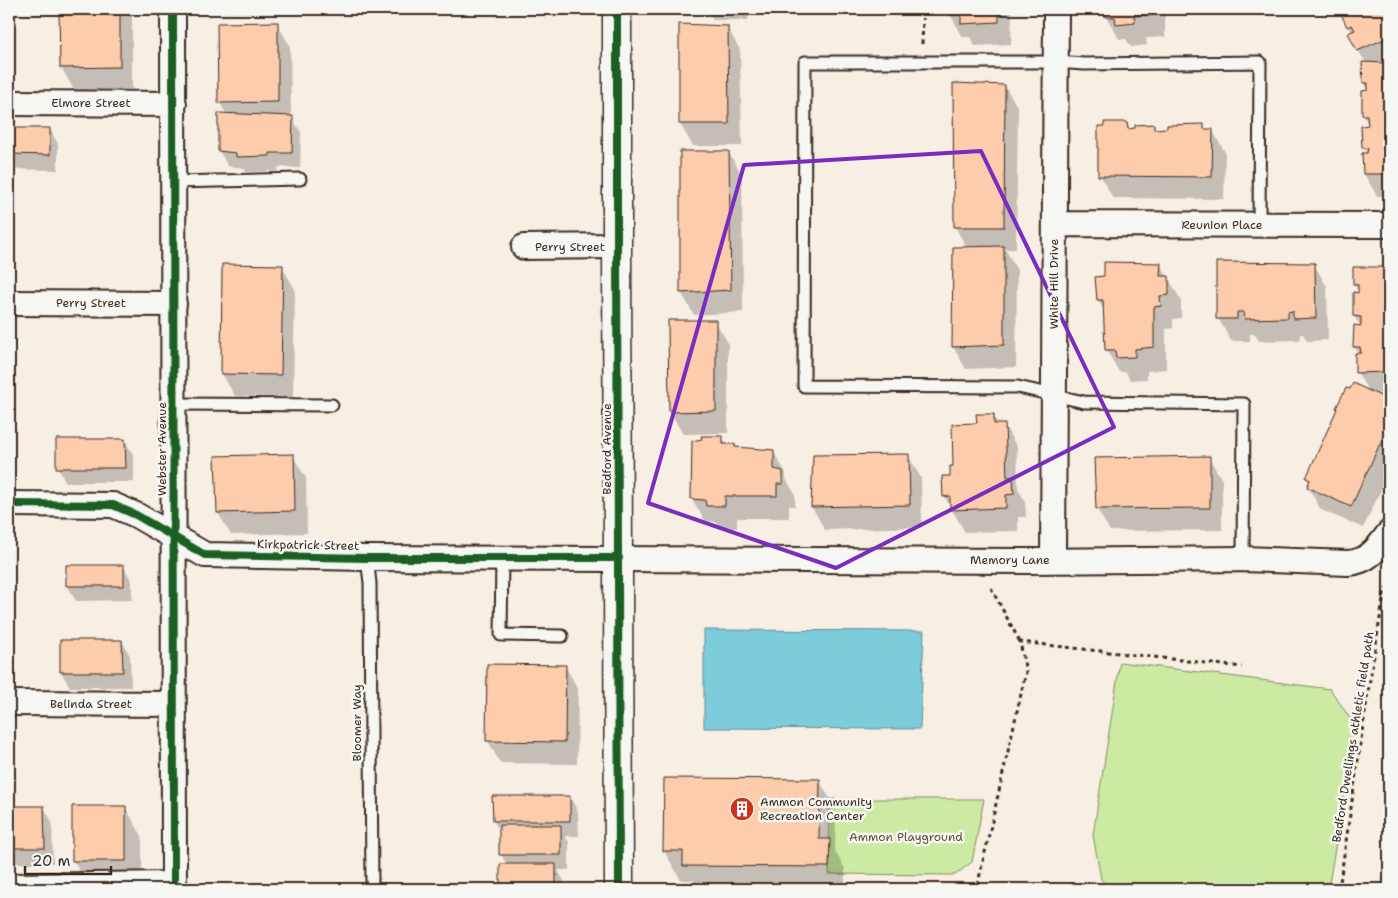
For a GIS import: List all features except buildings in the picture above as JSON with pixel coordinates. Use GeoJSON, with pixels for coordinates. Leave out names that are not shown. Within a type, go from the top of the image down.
{"type":"FeatureCollection","features":[{"type":"Feature","properties":{"kind":"street","name":"Webster Avenue"},"geometry":{"type":"LineString","coordinates":[[174,9],[174,887]]}},
{"type":"Feature","properties":{"kind":"street","name":"Bedford Avenue"},"geometry":{"type":"LineString","coordinates":[[618,9],[619,889]]}},
{"type":"Feature","properties":{"kind":"street","name":"White Hill Drive"},"geometry":{"type":"LineString","coordinates":[[1053,560],[1056,9]]}},
{"type":"Feature","properties":{"kind":"street","name":"Elmore Street"},"geometry":{"type":"LineString","coordinates":[[9,104],[174,104]]}},
{"type":"Feature","properties":{"kind":"street","name":"Reunion Place"},"geometry":{"type":"LineString","coordinates":[[1055,224],[1389,225]]}},
{"type":"Feature","properties":{"kind":"street","name":"Perry Street"},"geometry":{"type":"LineString","coordinates":[[524,247],[617,246]]}},
{"type":"Feature","properties":{"kind":"street","name":"Perry Street"},"geometry":{"type":"LineString","coordinates":[[9,304],[174,304]]}},
{"type":"Feature","properties":{"kind":"street","name":"Kirkpatrick Street"},"geometry":{"type":"LineString","coordinates":[[9,504],[113,505],[136,515],[205,555],[367,558],[619,558]]}},
{"type":"Feature","properties":{"kind":"street","name":"Memory Lane"},"geometry":{"type":"LineString","coordinates":[[619,558],[1242,559],[1354,562],[1363,560],[1373,553],[1389,533]]}},
{"type":"Feature","properties":{"kind":"street","name":"Belinda Street"},"geometry":{"type":"LineString","coordinates":[[9,703],[173,704]]}},
{"type":"Feature","properties":{"kind":"street"},"geometry":{"type":"LineString","coordinates":[[9,886],[174,887]]}},
{"type":"Feature","properties":{"kind":"lane"},"geometry":{"type":"LineString","coordinates":[[1242,559],[1244,404],[1084,402],[1018,387],[804,386],[805,62],[1056,62],[1084,64],[1260,62],[1259,226]]}},
{"type":"Feature","properties":{"kind":"lane"},"geometry":{"type":"LineString","coordinates":[[173,182],[300,179]]}},
{"type":"Feature","properties":{"kind":"lane"},"geometry":{"type":"LineString","coordinates":[[174,404],[332,405]]}},
{"type":"Feature","properties":{"kind":"lane","name":"Bloomer Way"},"geometry":{"type":"LineString","coordinates":[[367,558],[370,583],[372,889]]}},
{"type":"Feature","properties":{"kind":"lane"},"geometry":{"type":"LineString","coordinates":[[502,558],[501,635],[562,636]]}},
{"type":"Feature","properties":{"kind":"path"},"geometry":{"type":"LineString","coordinates":[[922,18],[922,44]]}},
{"type":"Feature","properties":{"kind":"path"},"geometry":{"type":"LineString","coordinates":[[986,889],[978,883],[1026,672],[1020,642],[990,587]]}},
{"type":"Feature","properties":{"kind":"path"},"geometry":{"type":"LineString","coordinates":[[1020,642],[1242,667]]}},
{"type":"Feature","properties":{"kind":"highlighted area"},"geometry":{"type":"Polygon","coordinates":[[[981,151],[1114,427],[836,568],[648,503],[744,165],[981,151]]]}},
{"type":"Feature","properties":{"kind":"green space"},"geometry":{"type":"Polygon","coordinates":[[[1120,662],[1330,689],[1356,727],[1328,889],[1109,889],[1101,879],[1093,835],[1120,662]]]}},
{"type":"Feature","properties":{"kind":"green space","name":"Ammon Playground"},"geometry":{"type":"Polygon","coordinates":[[[829,799],[984,799],[972,862],[955,875],[829,874],[829,799]]]}},
{"type":"Feature","properties":{"kind":"water"},"geometry":{"type":"Polygon","coordinates":[[[704,630],[924,631],[920,729],[704,728],[704,630]]]}},
{"type":"Feature","properties":{"kind":"cycle path"},"geometry":{"type":"LineString","coordinates":[[173,9],[174,889]]}},
{"type":"Feature","properties":{"kind":"cycle path"},"geometry":{"type":"LineString","coordinates":[[617,9],[619,889]]}},
{"type":"Feature","properties":{"kind":"cycle path"},"geometry":{"type":"LineString","coordinates":[[9,504],[113,505],[136,515],[205,555],[367,558],[619,558]]}},
{"type":"Feature","properties":{"kind":"place","name":"Ammon Community Recreation Center"},"geometry":{"type":"Point","coordinates":[742,809]}}]}
